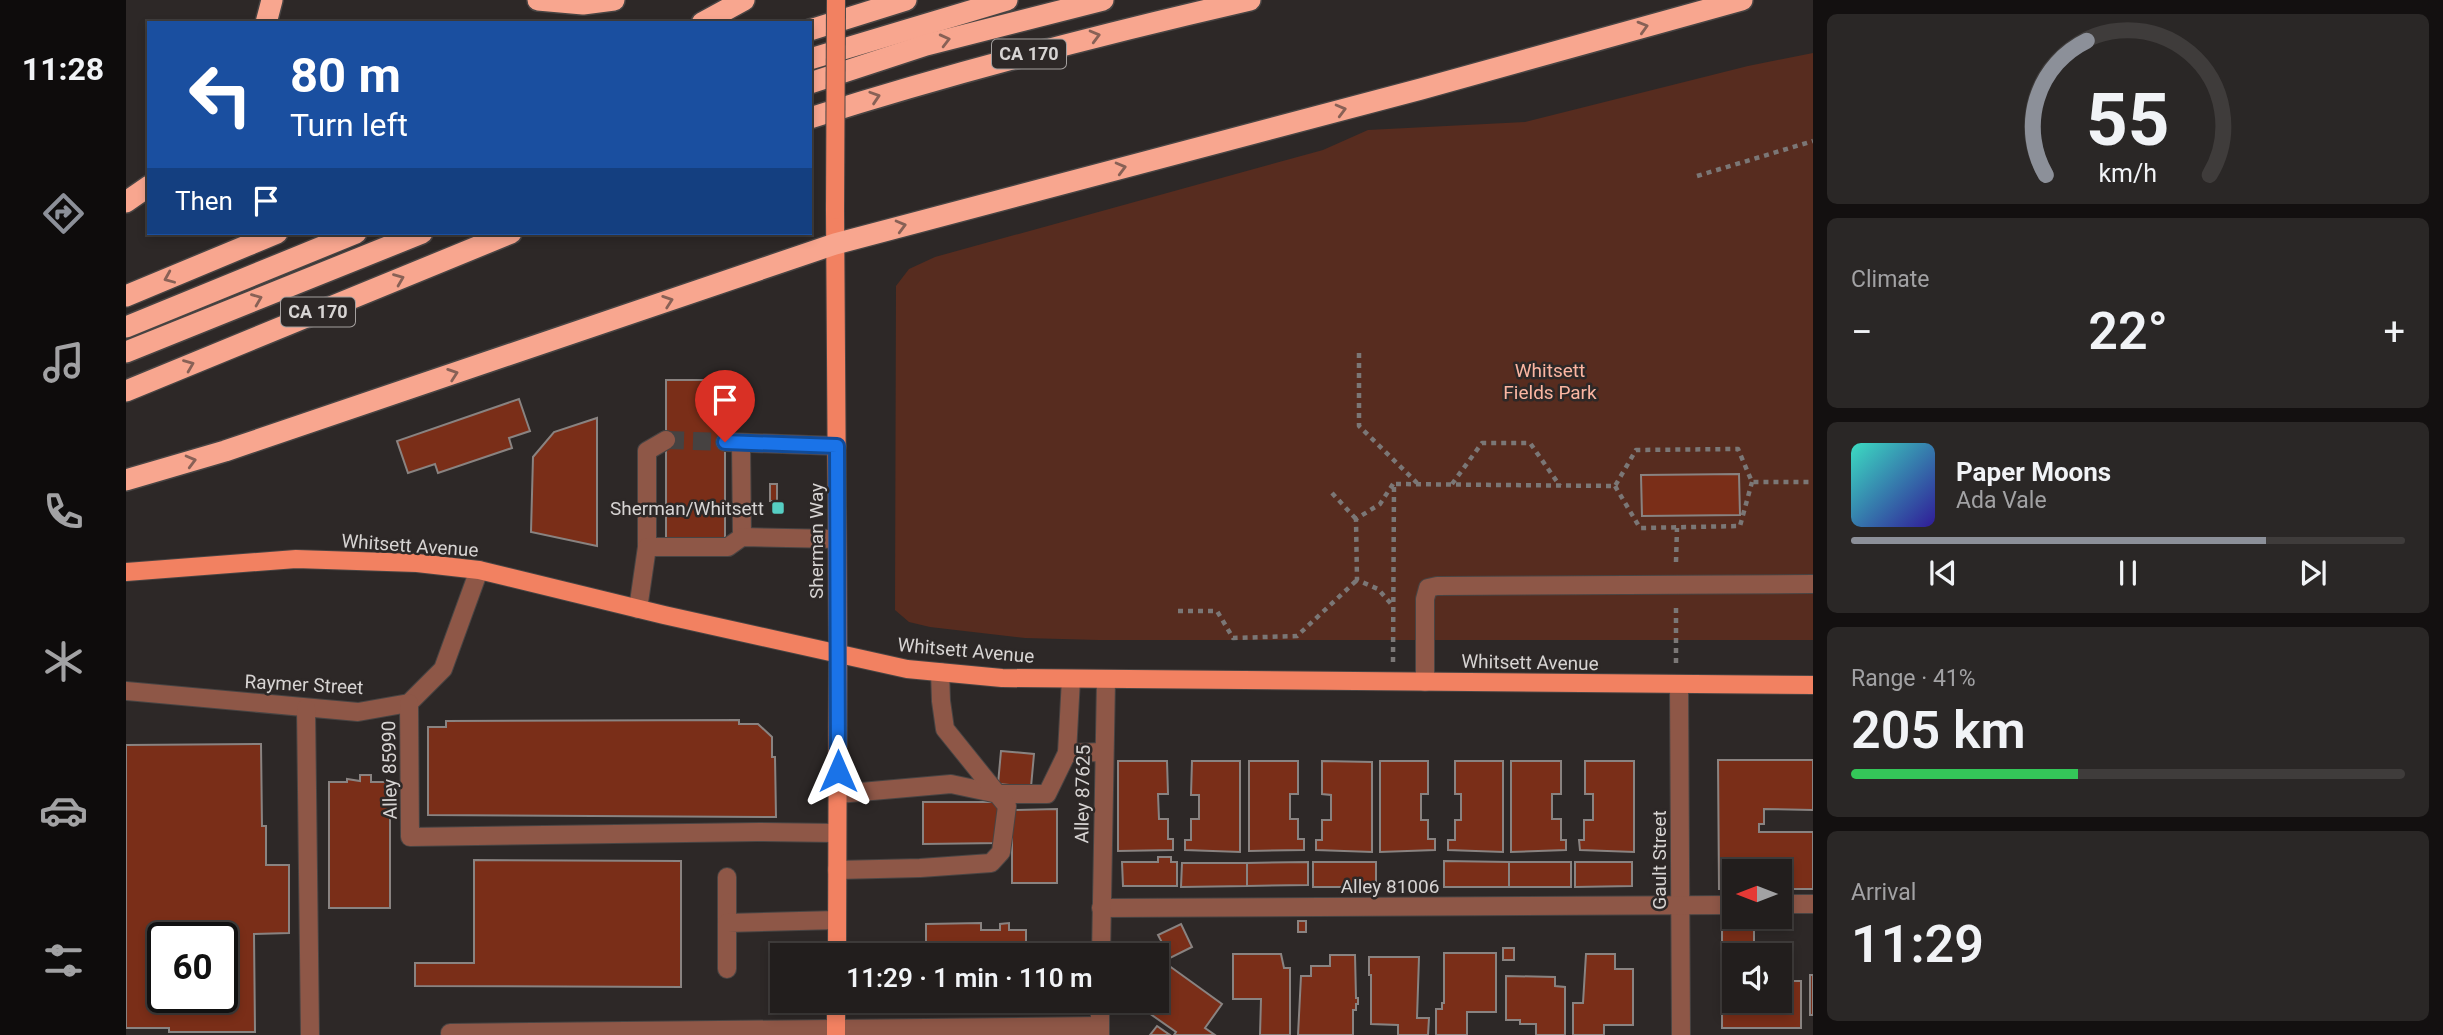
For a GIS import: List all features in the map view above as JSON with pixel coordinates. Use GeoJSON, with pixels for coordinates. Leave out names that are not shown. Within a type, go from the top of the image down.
{"type":"FeatureCollection","features":[{"type":"Feature","properties":{"kind":"highway"},"geometry":{"type":"LineString","coordinates":[[267,21],[272,0]]}},
{"type":"Feature","properties":{"kind":"highway"},"geometry":{"type":"LineString","coordinates":[[538,0],[583,4],[614,0]]}},
{"type":"Feature","properties":{"kind":"highway"},"geometry":{"type":"LineString","coordinates":[[706,21],[744,0]]}},
{"type":"Feature","properties":{"kind":"highway"},"geometry":{"type":"LineString","coordinates":[[812,29],[906,0]]}},
{"type":"Feature","properties":{"kind":"highway"},"geometry":{"type":"LineString","coordinates":[[812,58],[1007,0]]}},
{"type":"Feature","properties":{"kind":"highway"},"geometry":{"type":"LineString","coordinates":[[812,82],[926,45],[1103,0]]}},
{"type":"Feature","properties":{"kind":"highway","name":"CA 170"},"geometry":{"type":"LineString","coordinates":[[812,117],[909,86],[1093,37],[1250,0]]}},
{"type":"Feature","properties":{"kind":"highway"},"geometry":{"type":"LineString","coordinates":[[126,480],[225,451],[835,244],[1421,89],[1742,0]]}},
{"type":"Feature","properties":{"kind":"highway"},"geometry":{"type":"LineString","coordinates":[[126,202],[147,187]]}},
{"type":"Feature","properties":{"kind":"highway"},"geometry":{"type":"LineString","coordinates":[[126,296],[272,235]]}},
{"type":"Feature","properties":{"kind":"highway"},"geometry":{"type":"LineString","coordinates":[[126,327],[351,235]]}},
{"type":"Feature","properties":{"kind":"highway"},"geometry":{"type":"LineString","coordinates":[[126,352],[417,235]]}},
{"type":"Feature","properties":{"kind":"highway","name":"CA 170"},"geometry":{"type":"LineString","coordinates":[[126,391],[506,235]]}},
{"type":"Feature","properties":{"kind":"main road","name":"Sherman Way"},"geometry":{"type":"LineString","coordinates":[[836,0],[836,943]]}},
{"type":"Feature","properties":{"kind":"main road","name":"Whitsett Avenue"},"geometry":{"type":"LineString","coordinates":[[126,572],[296,559],[417,563],[479,570],[638,609],[907,668],[1002,678],[1813,685]]}},
{"type":"Feature","properties":{"kind":"main road"},"geometry":{"type":"LineString","coordinates":[[836,1013],[836,1031]]}},
{"type":"Feature","properties":{"kind":"street"},"geometry":{"type":"LineString","coordinates":[[638,609],[647,547],[647,451],[666,440]]}},
{"type":"Feature","properties":{"kind":"street"},"geometry":{"type":"LineString","coordinates":[[742,537],[733,442],[837,446]]}},
{"type":"Feature","properties":{"kind":"street"},"geometry":{"type":"LineString","coordinates":[[647,547],[728,547],[742,537],[837,539]]}},
{"type":"Feature","properties":{"kind":"street"},"geometry":{"type":"LineString","coordinates":[[409,703],[443,669],[479,570]]}},
{"type":"Feature","properties":{"kind":"street"},"geometry":{"type":"LineString","coordinates":[[1425,682],[1425,599],[1428,588],[1813,584]]}},
{"type":"Feature","properties":{"kind":"street"},"geometry":{"type":"LineString","coordinates":[[837,870],[991,863],[1002,852],[1007,806],[946,729],[940,672]]}},
{"type":"Feature","properties":{"kind":"street"},"geometry":{"type":"LineString","coordinates":[[838,794],[951,784],[998,793],[1047,794],[1067,753],[1071,678]]}},
{"type":"Feature","properties":{"kind":"street","name":"Alley 87625"},"geometry":{"type":"LineString","coordinates":[[1101,943],[1106,680]]}},
{"type":"Feature","properties":{"kind":"street","name":"Gault Street"},"geometry":{"type":"LineString","coordinates":[[1679,685],[1681,1035]]}},
{"type":"Feature","properties":{"kind":"street","name":"Raymer Street"},"geometry":{"type":"LineString","coordinates":[[126,691],[358,712],[409,703]]}},
{"type":"Feature","properties":{"kind":"street","name":"Alley 85990"},"geometry":{"type":"LineString","coordinates":[[409,703],[410,836],[837,833]]}},
{"type":"Feature","properties":{"kind":"street"},"geometry":{"type":"LineString","coordinates":[[306,708],[310,1035]]}},
{"type":"Feature","properties":{"kind":"street"},"geometry":{"type":"LineString","coordinates":[[1067,753],[1104,752]]}},
{"type":"Feature","properties":{"kind":"street"},"geometry":{"type":"LineString","coordinates":[[727,877],[727,969]]}},
{"type":"Feature","properties":{"kind":"street"},"geometry":{"type":"LineString","coordinates":[[1792,904],[1813,904]]}},
{"type":"Feature","properties":{"kind":"street","name":"Alley 81006"},"geometry":{"type":"LineString","coordinates":[[1101,908],[1722,905]]}},
{"type":"Feature","properties":{"kind":"street"},"geometry":{"type":"LineString","coordinates":[[727,923],[837,920]]}},
{"type":"Feature","properties":{"kind":"street"},"geometry":{"type":"LineString","coordinates":[[450,1034],[1100,1030]]}},
{"type":"Feature","properties":{"kind":"path"},"geometry":{"type":"LineString","coordinates":[[1697,176],[1813,141]]}},
{"type":"Feature","properties":{"kind":"path"},"geometry":{"type":"LineString","coordinates":[[1359,353],[1359,425],[1418,484]]}},
{"type":"Feature","properties":{"kind":"path"},"geometry":{"type":"LineString","coordinates":[[1452,484],[1482,443],[1530,443],[1560,486]]}},
{"type":"Feature","properties":{"kind":"path"},"geometry":{"type":"LineString","coordinates":[[1738,449],[1752,482],[1740,526],[1640,528],[1615,486],[1636,450],[1738,449]]}},
{"type":"Feature","properties":{"kind":"path"},"geometry":{"type":"LineString","coordinates":[[1752,482],[1813,482]]}},
{"type":"Feature","properties":{"kind":"path"},"geometry":{"type":"LineString","coordinates":[[1394,484],[1615,486]]}},
{"type":"Feature","properties":{"kind":"path"},"geometry":{"type":"LineString","coordinates":[[1356,519],[1380,504],[1394,484]]}},
{"type":"Feature","properties":{"kind":"path"},"geometry":{"type":"LineString","coordinates":[[1393,682],[1394,484]]}},
{"type":"Feature","properties":{"kind":"path"},"geometry":{"type":"LineString","coordinates":[[1178,611],[1217,611],[1233,638],[1297,636],[1357,580],[1356,519],[1332,493]]}},
{"type":"Feature","properties":{"kind":"path"},"geometry":{"type":"LineString","coordinates":[[1357,580],[1378,589],[1394,606]]}},
{"type":"Feature","properties":{"kind":"green space","name":"Whitsett Fields Park"},"geometry":{"type":"Polygon","coordinates":[[[1813,53],[1813,640],[1025,638],[930,627],[909,622],[895,610],[896,286],[909,269],[935,257],[1323,150],[1368,130],[1525,122],[1748,66],[1813,53]]]}},
{"type":"Feature","properties":{"kind":"building"},"geometry":{"type":"Polygon","coordinates":[[[666,380],[725,380],[725,540],[666,540],[666,380]]]}},
{"type":"Feature","properties":{"kind":"building"},"geometry":{"type":"Polygon","coordinates":[[[519,399],[530,431],[509,438],[512,448],[438,473],[435,464],[408,473],[397,441],[519,399]]]}},
{"type":"Feature","properties":{"kind":"building"},"geometry":{"type":"Polygon","coordinates":[[[597,418],[597,546],[531,532],[533,457],[554,432],[597,418]]]}},
{"type":"Feature","properties":{"kind":"building"},"geometry":{"type":"Polygon","coordinates":[[[1739,474],[1740,515],[1642,516],[1641,475],[1739,474]]]}},
{"type":"Feature","properties":{"kind":"building"},"geometry":{"type":"Polygon","coordinates":[[[770,484],[777,484],[777,501],[770,501],[770,484]]]}},
{"type":"Feature","properties":{"kind":"building"},"geometry":{"type":"Polygon","coordinates":[[[739,720],[739,724],[758,724],[772,737],[776,817],[428,815],[428,727],[446,727],[446,721],[739,720]]]}},
{"type":"Feature","properties":{"kind":"building"},"geometry":{"type":"Polygon","coordinates":[[[261,744],[262,826],[266,826],[266,865],[289,865],[289,933],[254,934],[255,1032],[169,1032],[169,1028],[126,1028],[126,745],[261,744]]]}},
{"type":"Feature","properties":{"kind":"building"},"geometry":{"type":"Polygon","coordinates":[[[1001,751],[1034,754],[1031,787],[998,784],[1001,751]]]}},
{"type":"Feature","properties":{"kind":"building"},"geometry":{"type":"Polygon","coordinates":[[[1718,760],[1813,760],[1813,810],[1764,809],[1764,824],[1759,824],[1759,832],[1813,832],[1813,889],[1792,889],[1792,859],[1722,859],[1722,889],[1719,889],[1718,760]]]}},
{"type":"Feature","properties":{"kind":"building"},"geometry":{"type":"Polygon","coordinates":[[[1118,761],[1167,761],[1168,794],[1158,794],[1159,819],[1168,819],[1168,839],[1173,839],[1173,850],[1118,851],[1118,761]]]}},
{"type":"Feature","properties":{"kind":"building"},"geometry":{"type":"Polygon","coordinates":[[[1192,761],[1240,761],[1240,852],[1185,850],[1185,840],[1191,840],[1191,819],[1199,819],[1199,795],[1191,795],[1192,761]]]}},
{"type":"Feature","properties":{"kind":"building"},"geometry":{"type":"Polygon","coordinates":[[[1249,761],[1298,761],[1298,794],[1290,794],[1290,819],[1298,819],[1298,839],[1304,839],[1304,850],[1249,851],[1249,761]]]}},
{"type":"Feature","properties":{"kind":"building"},"geometry":{"type":"Polygon","coordinates":[[[1322,761],[1372,762],[1372,852],[1316,850],[1316,840],[1322,840],[1322,820],[1331,820],[1331,795],[1322,794],[1322,761]]]}},
{"type":"Feature","properties":{"kind":"building"},"geometry":{"type":"Polygon","coordinates":[[[1380,761],[1428,761],[1428,794],[1421,794],[1421,820],[1428,820],[1428,839],[1435,839],[1435,850],[1380,852],[1380,761]]]}},
{"type":"Feature","properties":{"kind":"building"},"geometry":{"type":"Polygon","coordinates":[[[1455,761],[1503,761],[1503,852],[1448,850],[1448,840],[1455,840],[1455,820],[1461,820],[1461,794],[1455,794],[1455,761]]]}},
{"type":"Feature","properties":{"kind":"building"},"geometry":{"type":"Polygon","coordinates":[[[1511,761],[1561,761],[1561,794],[1552,794],[1552,819],[1561,819],[1561,840],[1566,840],[1566,850],[1511,852],[1511,761]]]}},
{"type":"Feature","properties":{"kind":"building"},"geometry":{"type":"Polygon","coordinates":[[[1585,761],[1634,761],[1634,852],[1580,850],[1579,840],[1584,840],[1584,820],[1593,820],[1593,794],[1585,794],[1585,761]]]}},
{"type":"Feature","properties":{"kind":"building"},"geometry":{"type":"Polygon","coordinates":[[[360,775],[371,775],[371,782],[390,782],[390,908],[329,908],[329,782],[347,782],[347,779],[360,781],[360,775]]]}},
{"type":"Feature","properties":{"kind":"building"},"geometry":{"type":"Polygon","coordinates":[[[923,802],[1000,802],[1000,843],[923,844],[923,802]]]}},
{"type":"Feature","properties":{"kind":"building"},"geometry":{"type":"Polygon","coordinates":[[[1057,809],[1057,883],[1012,883],[1012,810],[1057,809]]]}},
{"type":"Feature","properties":{"kind":"building"},"geometry":{"type":"Polygon","coordinates":[[[1158,857],[1171,857],[1171,862],[1177,862],[1177,886],[1123,886],[1122,862],[1158,862],[1158,857]]]}},
{"type":"Feature","properties":{"kind":"building"},"geometry":{"type":"Polygon","coordinates":[[[474,860],[681,861],[681,987],[415,986],[415,963],[474,963],[474,860]]]}},
{"type":"Feature","properties":{"kind":"building"},"geometry":{"type":"Polygon","coordinates":[[[1444,861],[1509,862],[1509,887],[1444,887],[1444,861]]]}},
{"type":"Feature","properties":{"kind":"building"},"geometry":{"type":"Polygon","coordinates":[[[1308,862],[1308,885],[1247,886],[1247,863],[1308,862]]]}},
{"type":"Feature","properties":{"kind":"building"},"geometry":{"type":"Polygon","coordinates":[[[1313,862],[1376,862],[1376,887],[1313,887],[1313,862]]]}},
{"type":"Feature","properties":{"kind":"building"},"geometry":{"type":"Polygon","coordinates":[[[1509,862],[1571,862],[1571,887],[1509,887],[1509,862]]]}},
{"type":"Feature","properties":{"kind":"building"},"geometry":{"type":"Polygon","coordinates":[[[1575,862],[1632,862],[1632,886],[1575,887],[1575,862]]]}},
{"type":"Feature","properties":{"kind":"building"},"geometry":{"type":"Polygon","coordinates":[[[1182,863],[1247,863],[1247,886],[1181,887],[1182,863]]]}},
{"type":"Feature","properties":{"kind":"building"},"geometry":{"type":"Polygon","coordinates":[[[1298,921],[1306,921],[1306,932],[1298,932],[1298,921]]]}},
{"type":"Feature","properties":{"kind":"building"},"geometry":{"type":"Polygon","coordinates":[[[981,923],[981,930],[1000,930],[1000,924],[1009,923],[1009,930],[1026,930],[1026,942],[926,943],[926,924],[981,923]]]}},
{"type":"Feature","properties":{"kind":"building"},"geometry":{"type":"Polygon","coordinates":[[[1181,924],[1192,947],[1170,958],[1169,943],[1162,943],[1158,935],[1181,924]]]}},
{"type":"Feature","properties":{"kind":"building"},"geometry":{"type":"Polygon","coordinates":[[[1722,929],[1754,929],[1754,943],[1722,943],[1722,929]]]}},
{"type":"Feature","properties":{"kind":"building"},"geometry":{"type":"Polygon","coordinates":[[[1503,948],[1514,948],[1514,960],[1503,960],[1503,948]]]}},
{"type":"Feature","properties":{"kind":"building"},"geometry":{"type":"Polygon","coordinates":[[[1444,953],[1496,953],[1496,1012],[1467,1012],[1467,1035],[1436,1035],[1436,1009],[1442,1009],[1444,1003],[1444,953]]]}},
{"type":"Feature","properties":{"kind":"building"},"geometry":{"type":"Polygon","coordinates":[[[1233,954],[1281,954],[1284,968],[1290,968],[1290,1035],[1260,1035],[1261,999],[1233,999],[1233,954]]]}},
{"type":"Feature","properties":{"kind":"building"},"geometry":{"type":"Polygon","coordinates":[[[1586,954],[1615,954],[1615,969],[1633,969],[1633,1025],[1604,1025],[1604,1035],[1573,1035],[1573,1003],[1583,1003],[1586,954]]]}},
{"type":"Feature","properties":{"kind":"building"},"geometry":{"type":"Polygon","coordinates":[[[1330,955],[1355,955],[1358,1004],[1356,1010],[1353,1010],[1353,1035],[1298,1035],[1301,976],[1311,976],[1311,966],[1330,966],[1330,955]]]}},
{"type":"Feature","properties":{"kind":"building"},"geometry":{"type":"Polygon","coordinates":[[[1369,957],[1419,957],[1417,1018],[1429,1018],[1428,1035],[1398,1035],[1398,1025],[1371,1024],[1369,957]]]}},
{"type":"Feature","properties":{"kind":"building"},"geometry":{"type":"Polygon","coordinates":[[[1169,966],[1222,1004],[1205,1028],[1215,1035],[1174,1035],[1176,1032],[1149,1013],[1169,1013],[1169,966]]]}},
{"type":"Feature","properties":{"kind":"building"},"geometry":{"type":"Polygon","coordinates":[[[1810,975],[1813,975],[1813,1015],[1810,1015],[1810,975]]]}},
{"type":"Feature","properties":{"kind":"building"},"geometry":{"type":"Polygon","coordinates":[[[1506,976],[1555,977],[1555,986],[1565,987],[1565,1035],[1536,1035],[1536,1024],[1520,1024],[1520,1020],[1506,1020],[1506,976]]]}},
{"type":"Feature","properties":{"kind":"building"},"geometry":{"type":"Polygon","coordinates":[[[1792,981],[1801,981],[1801,1028],[1722,1028],[1722,1013],[1792,1013],[1792,981]]]}},
{"type":"Feature","properties":{"kind":"building"},"geometry":{"type":"Polygon","coordinates":[[[1157,1026],[1170,1035],[1150,1035],[1157,1026]]]}},
{"type":"Feature","properties":{"kind":"tunnel"},"geometry":{"type":"LineString","coordinates":[[666,440],[725,442]]}},
{"type":"Feature","properties":{"kind":"place","name":"Sherman/Whitsett"},"geometry":{"type":"Point","coordinates":[778,508]}},
{"type":"Feature","properties":{"kind":"route"},"geometry":{"type":"LineString","coordinates":[[725,442],[837,446],[838,771]]}}]}
